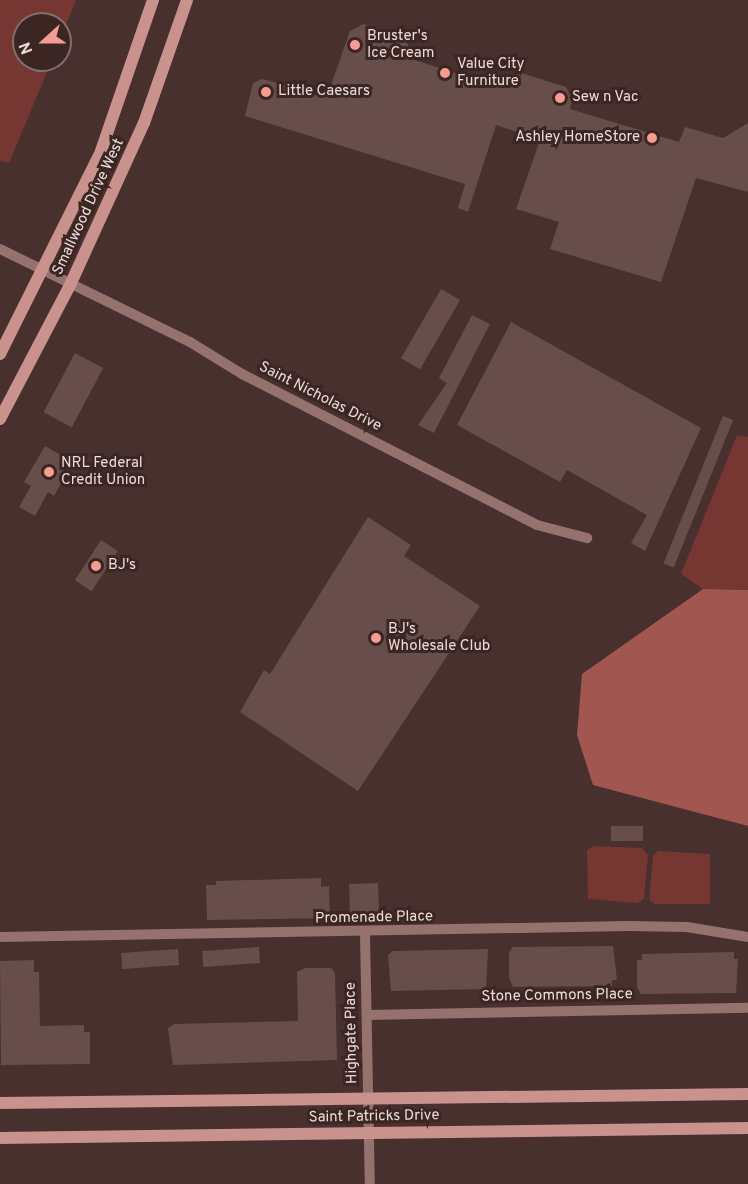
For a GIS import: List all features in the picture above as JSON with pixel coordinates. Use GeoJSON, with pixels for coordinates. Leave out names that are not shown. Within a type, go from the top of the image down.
{"type":"FeatureCollection","features":[{"type":"Feature","properties":{"kind":"main road","name":"Smallwood Drive West"},"geometry":{"type":"LineString","coordinates":[[0,354],[101,151],[153,0]]}},
{"type":"Feature","properties":{"kind":"main road","name":"Smallwood Drive West"},"geometry":{"type":"LineString","coordinates":[[0,419],[71,283],[156,93],[187,0]]}},
{"type":"Feature","properties":{"kind":"main road","name":"Saint Patricks Drive"},"geometry":{"type":"LineString","coordinates":[[0,1104],[748,1094]]}},
{"type":"Feature","properties":{"kind":"main road","name":"Saint Patricks Drive"},"geometry":{"type":"LineString","coordinates":[[0,1138],[748,1128]]}},
{"type":"Feature","properties":{"kind":"street","name":"Saint Nicholas Drive"},"geometry":{"type":"LineString","coordinates":[[0,249],[44,269],[537,525],[587,538]]}},
{"type":"Feature","properties":{"kind":"street","name":"Promenade Place"},"geometry":{"type":"LineString","coordinates":[[0,937],[365,934],[627,926],[687,927],[748,937]]}},
{"type":"Feature","properties":{"kind":"street","name":"Highgate Place"},"geometry":{"type":"LineString","coordinates":[[365,934],[369,1184]]}},
{"type":"Feature","properties":{"kind":"street","name":"Stone Commons Place"},"geometry":{"type":"LineString","coordinates":[[367,1014],[748,1008]]}},
{"type":"Feature","properties":{"kind":"shaded area"},"geometry":{"type":"Polygon","coordinates":[[[0,0],[76,0],[71,12],[12,12],[12,72],[47,72],[9,163],[0,161],[0,0]]]}},
{"type":"Feature","properties":{"kind":"shaded area"},"geometry":{"type":"Polygon","coordinates":[[[737,435],[748,437],[748,590],[703,589],[681,574],[737,435]]]}},
{"type":"Feature","properties":{"kind":"shaded area"},"geometry":{"type":"Polygon","coordinates":[[[703,589],[748,590],[748,826],[593,785],[577,735],[582,674],[703,589]]]}},
{"type":"Feature","properties":{"kind":"shaded area"},"geometry":{"type":"Polygon","coordinates":[[[593,846],[642,848],[648,855],[644,899],[637,903],[588,899],[587,850],[593,846]]]}},
{"type":"Feature","properties":{"kind":"shaded area"},"geometry":{"type":"Polygon","coordinates":[[[658,851],[710,854],[710,904],[655,904],[649,900],[653,856],[658,851]]]}},
{"type":"Feature","properties":{"kind":"building"},"geometry":{"type":"Polygon","coordinates":[[[363,24],[404,37],[410,49],[408,58],[503,88],[506,79],[518,72],[566,87],[572,100],[570,109],[679,142],[685,127],[723,138],[748,123],[748,192],[696,178],[661,282],[550,249],[559,222],[516,209],[540,140],[496,125],[468,212],[458,208],[465,184],[245,116],[253,83],[262,79],[323,94],[330,88],[350,31],[363,24]]]}},
{"type":"Feature","properties":{"kind":"building"},"geometry":{"type":"Polygon","coordinates":[[[441,289],[460,300],[420,369],[401,358],[441,289]]]}},
{"type":"Feature","properties":{"kind":"building"},"geometry":{"type":"Polygon","coordinates":[[[472,315],[490,324],[434,433],[418,425],[447,383],[439,378],[472,315]]]}},
{"type":"Feature","properties":{"kind":"building"},"geometry":{"type":"Polygon","coordinates":[[[511,322],[701,428],[645,551],[631,543],[647,515],[567,470],[560,482],[457,425],[511,322]]]}},
{"type":"Feature","properties":{"kind":"building"},"geometry":{"type":"Polygon","coordinates":[[[75,353],[103,368],[72,427],[44,412],[75,353]]]}},
{"type":"Feature","properties":{"kind":"building"},"geometry":{"type":"Polygon","coordinates":[[[723,416],[733,420],[674,568],[663,563],[723,416]]]}},
{"type":"Feature","properties":{"kind":"building","name":"NRL Federal Credit Union"},"geometry":{"type":"Polygon","coordinates":[[[45,446],[73,462],[54,496],[48,492],[35,516],[19,507],[31,486],[24,482],[45,446]]]}},
{"type":"Feature","properties":{"kind":"building","name":"BJ's Wholesale Club"},"geometry":{"type":"Polygon","coordinates":[[[368,517],[411,545],[404,556],[480,606],[358,791],[240,712],[264,670],[270,674],[368,517]]]}},
{"type":"Feature","properties":{"kind":"building","name":"BJ's"},"geometry":{"type":"Polygon","coordinates":[[[101,540],[118,551],[92,591],[75,580],[101,540]]]}},
{"type":"Feature","properties":{"kind":"building"},"geometry":{"type":"Polygon","coordinates":[[[611,826],[643,826],[643,841],[611,841],[611,826]]]}},
{"type":"Feature","properties":{"kind":"building"},"geometry":{"type":"Polygon","coordinates":[[[321,878],[321,887],[329,886],[330,918],[207,920],[206,885],[216,885],[216,881],[321,878]]]}},
{"type":"Feature","properties":{"kind":"building"},"geometry":{"type":"Polygon","coordinates":[[[378,883],[379,912],[350,913],[349,884],[378,883]]]}},
{"type":"Feature","properties":{"kind":"building"},"geometry":{"type":"Polygon","coordinates":[[[613,946],[617,980],[612,980],[612,986],[513,987],[509,978],[509,952],[513,947],[613,946]]]}},
{"type":"Feature","properties":{"kind":"building"},"geometry":{"type":"Polygon","coordinates":[[[259,947],[260,963],[203,967],[202,951],[259,947]]]}},
{"type":"Feature","properties":{"kind":"building"},"geometry":{"type":"Polygon","coordinates":[[[178,949],[179,965],[122,969],[121,953],[178,949]]]}},
{"type":"Feature","properties":{"kind":"building"},"geometry":{"type":"Polygon","coordinates":[[[488,949],[486,989],[391,991],[388,955],[393,951],[488,949]]]}},
{"type":"Feature","properties":{"kind":"building"},"geometry":{"type":"Polygon","coordinates":[[[734,952],[734,959],[738,959],[736,993],[641,994],[637,987],[637,960],[642,960],[642,954],[734,952]]]}},
{"type":"Feature","properties":{"kind":"building"},"geometry":{"type":"Polygon","coordinates":[[[34,960],[34,972],[39,972],[40,1026],[84,1025],[84,1032],[90,1032],[90,1064],[1,1065],[0,961],[34,960]]]}},
{"type":"Feature","properties":{"kind":"building"},"geometry":{"type":"Polygon","coordinates":[[[305,968],[331,968],[335,973],[337,1060],[173,1065],[168,1028],[174,1024],[298,1021],[297,972],[305,968]]]}},
{"type":"Feature","properties":{"kind":"place","name":"Bruster's Ice Cream"},"geometry":{"type":"Point","coordinates":[355,45]}},
{"type":"Feature","properties":{"kind":"place","name":"Value City Furniture"},"geometry":{"type":"Point","coordinates":[445,73]}},
{"type":"Feature","properties":{"kind":"place","name":"Little Caesars"},"geometry":{"type":"Point","coordinates":[266,92]}},
{"type":"Feature","properties":{"kind":"place","name":"Sew n Vac"},"geometry":{"type":"Point","coordinates":[560,98]}},
{"type":"Feature","properties":{"kind":"place","name":"Ashley HomeStore"},"geometry":{"type":"Point","coordinates":[652,138]}},
{"type":"Feature","properties":{"kind":"place","name":"NRL Federal Credit Union"},"geometry":{"type":"Point","coordinates":[49,472]}},
{"type":"Feature","properties":{"kind":"place","name":"BJ's"},"geometry":{"type":"Point","coordinates":[96,566]}},
{"type":"Feature","properties":{"kind":"place","name":"BJ's Wholesale Club"},"geometry":{"type":"Point","coordinates":[376,638]}}]}
